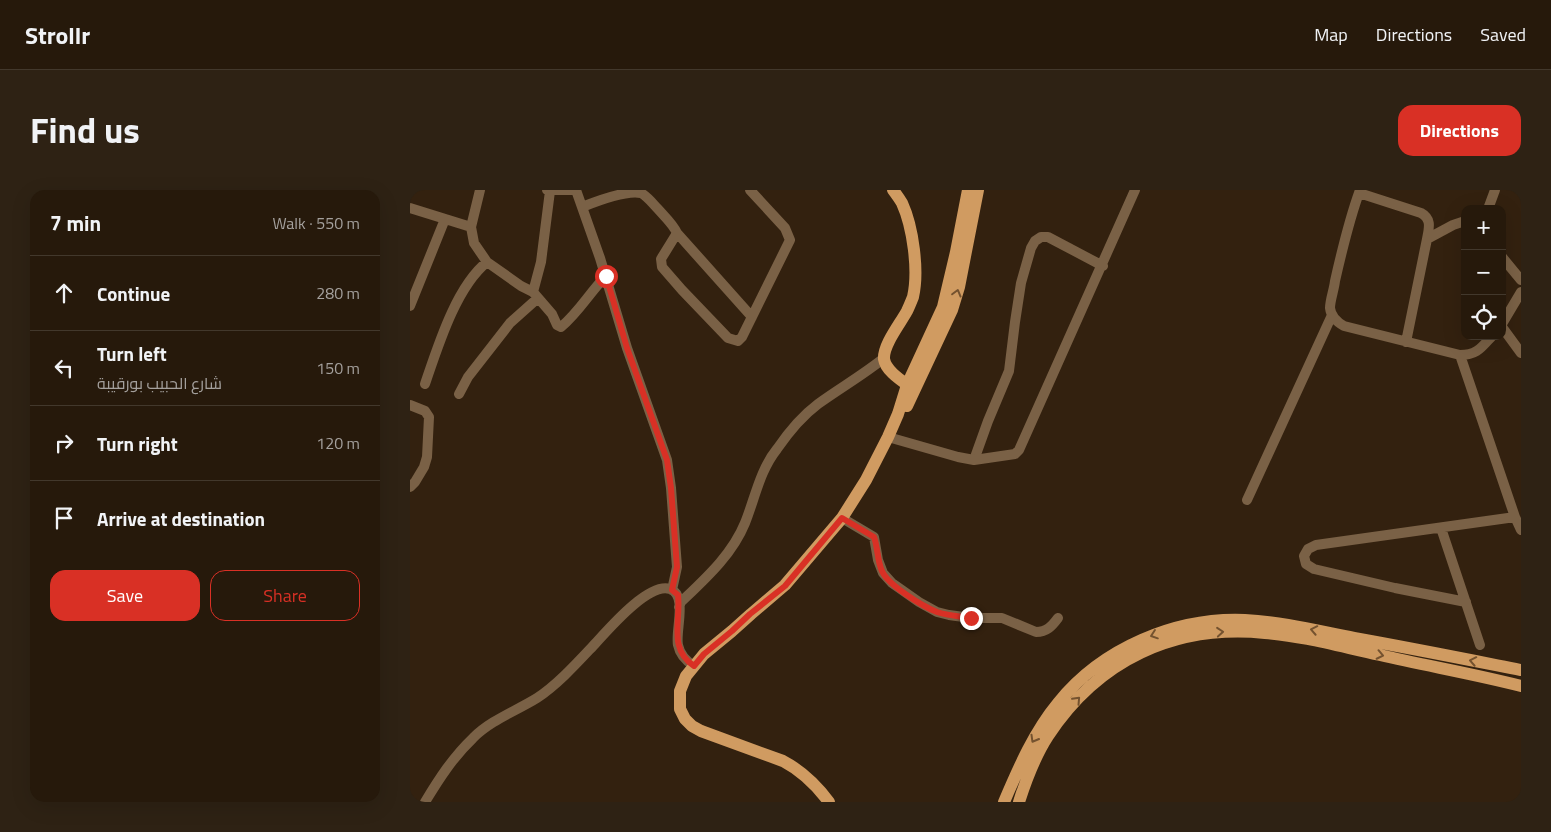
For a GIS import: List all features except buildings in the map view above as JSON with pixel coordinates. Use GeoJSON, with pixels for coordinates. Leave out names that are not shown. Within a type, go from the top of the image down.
{"type":"FeatureCollection","features":[{"type":"Feature","properties":{"kind":"main road"},"geometry":{"type":"LineString","coordinates":[[893,190],[902,203],[912,239],[915,280],[912,298],[890,340],[884,358],[886,366],[911,388]]}},
{"type":"Feature","properties":{"kind":"main road"},"geometry":{"type":"LineString","coordinates":[[911,388],[943,307],[968,190]]}},
{"type":"Feature","properties":{"kind":"main road"},"geometry":{"type":"LineString","coordinates":[[829,802],[794,767],[692,726],[680,709],[680,691],[686,676],[704,654],[785,586],[842,518],[866,480],[952,310],[959,287],[978,190]]}},
{"type":"Feature","properties":{"kind":"main road"},"geometry":{"type":"LineString","coordinates":[[1004,802],[1023,759],[1042,726],[1058,703],[1074,685],[1093,668],[1115,654],[1141,640],[1171,629],[1207,622],[1245,620],[1290,625],[1521,670]]}},
{"type":"Feature","properties":{"kind":"main road"},"geometry":{"type":"LineString","coordinates":[[1019,801],[1046,738],[1074,702],[1092,684],[1137,654],[1163,643],[1193,635],[1225,631],[1265,632],[1311,640],[1521,686]]}},
{"type":"Feature","properties":{"kind":"street"},"geometry":{"type":"LineString","coordinates":[[480,190],[471,227],[474,242],[487,262],[501,274],[536,295],[552,314],[557,325],[561,327],[572,317],[584,300],[606,276]]}},
{"type":"Feature","properties":{"kind":"street"},"geometry":{"type":"LineString","coordinates":[[459,394],[468,377],[510,323],[536,295],[548,190],[574,190],[606,276],[627,348],[667,460],[677,559],[672,590]]}},
{"type":"Feature","properties":{"kind":"street"},"geometry":{"type":"LineString","coordinates":[[582,208],[622,192],[632,190],[640,193],[649,199],[752,317]]}},
{"type":"Feature","properties":{"kind":"street"},"geometry":{"type":"LineString","coordinates":[[677,233],[661,259],[662,267],[728,338],[738,341],[742,337],[790,240],[785,228],[750,190]]}},
{"type":"Feature","properties":{"kind":"street"},"geometry":{"type":"LineString","coordinates":[[888,437],[974,460],[1008,456],[1015,454],[1019,450],[1103,266],[1135,190]]}},
{"type":"Feature","properties":{"kind":"street"},"geometry":{"type":"LineString","coordinates":[[1489,205],[1495,190]]}},
{"type":"Feature","properties":{"kind":"street"},"geometry":{"type":"LineString","coordinates":[[1406,342],[1430,225],[1426,216],[1421,213],[1360,192],[1343,246],[1330,308],[1332,316],[1337,322],[1344,326],[1406,342],[1460,355],[1470,355],[1488,340]]}},
{"type":"Feature","properties":{"kind":"street"},"geometry":{"type":"LineString","coordinates":[[410,208],[471,227]]}},
{"type":"Feature","properties":{"kind":"street"},"geometry":{"type":"LineString","coordinates":[[410,306],[445,219]]}},
{"type":"Feature","properties":{"kind":"street"},"geometry":{"type":"LineString","coordinates":[[1427,239],[1461,222]]}},
{"type":"Feature","properties":{"kind":"street"},"geometry":{"type":"LineString","coordinates":[[974,460],[1009,371],[1021,283],[1031,248],[1035,241],[1040,237],[1048,236],[1103,266]]}},
{"type":"Feature","properties":{"kind":"street"},"geometry":{"type":"LineString","coordinates":[[425,384],[436,352],[458,301],[468,282],[477,270],[487,262]]}},
{"type":"Feature","properties":{"kind":"street"},"geometry":{"type":"LineString","coordinates":[[1506,262],[1521,280]]}},
{"type":"Feature","properties":{"kind":"street"},"geometry":{"type":"LineString","coordinates":[[1506,319],[1521,292]]}},
{"type":"Feature","properties":{"kind":"street"},"geometry":{"type":"LineString","coordinates":[[1247,500],[1332,316]]}},
{"type":"Feature","properties":{"kind":"street"},"geometry":{"type":"LineString","coordinates":[[1506,332],[1521,354]]}},
{"type":"Feature","properties":{"kind":"street"},"geometry":{"type":"LineString","coordinates":[[1460,355],[1521,530]]}},
{"type":"Feature","properties":{"kind":"street"},"geometry":{"type":"LineString","coordinates":[[679,606],[706,579],[733,546],[744,524],[763,472],[775,451],[792,430],[816,405],[870,370],[884,358]]}},
{"type":"Feature","properties":{"kind":"street"},"geometry":{"type":"LineString","coordinates":[[410,404],[425,411],[428,417],[427,457],[415,482],[410,487]]}},
{"type":"Feature","properties":{"kind":"street"},"geometry":{"type":"LineString","coordinates":[[1466,602],[1314,569],[1306,564],[1304,556],[1308,550],[1316,546],[1515,517]]}},
{"type":"Feature","properties":{"kind":"street"},"geometry":{"type":"LineString","coordinates":[[842,518],[874,537],[878,560],[883,573],[888,579],[918,602],[937,612],[971,618],[1002,618],[1036,632],[1050,628],[1058,618]]}},
{"type":"Feature","properties":{"kind":"street"},"geometry":{"type":"LineString","coordinates":[[1440,528],[1480,645]]}},
{"type":"Feature","properties":{"kind":"street"},"geometry":{"type":"LineString","coordinates":[[425,802],[443,772],[475,736],[508,713],[538,697],[568,672],[621,616],[639,600],[657,589],[668,588],[678,595],[677,644],[681,654],[694,666]]}},
{"type":"Feature","properties":{"kind":"route"},"geometry":{"type":"LineString","coordinates":[[606,276],[627,348],[667,460],[677,567],[672,590],[678,595],[677,644],[681,654],[688,662],[694,666],[704,654],[785,586],[842,518],[874,537],[878,560],[883,573],[892,583],[918,602],[937,612],[971,618]]}}]}
